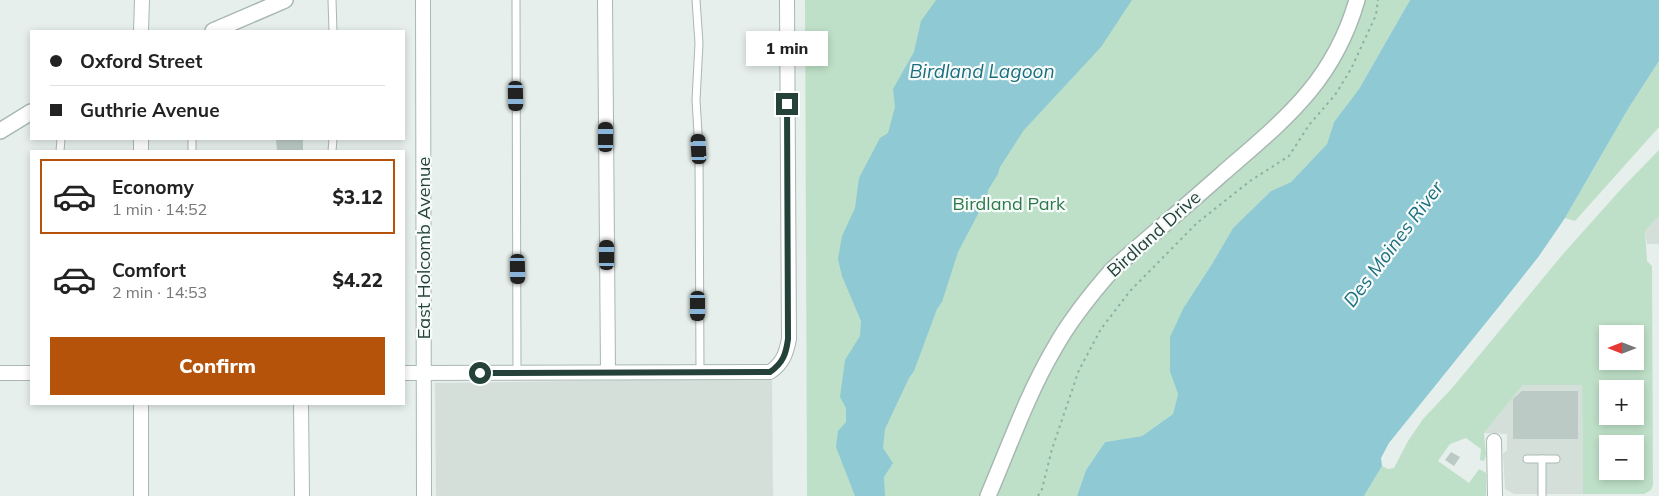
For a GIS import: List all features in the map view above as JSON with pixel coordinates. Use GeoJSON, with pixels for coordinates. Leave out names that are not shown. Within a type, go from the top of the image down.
{"type":"FeatureCollection","features":[{"type":"Feature","properties":{"kind":"street"},"geometry":{"type":"LineString","coordinates":[[141,30],[142,0]]}},
{"type":"Feature","properties":{"kind":"street"},"geometry":{"type":"LineString","coordinates":[[215,30],[285,0]]}},
{"type":"Feature","properties":{"kind":"street","name":"East Holcomb Avenue"},"geometry":{"type":"LineString","coordinates":[[423,0],[424,496]]}},
{"type":"Feature","properties":{"kind":"street"},"geometry":{"type":"LineString","coordinates":[[605,0],[608,372]]}},
{"type":"Feature","properties":{"kind":"street"},"geometry":{"type":"LineString","coordinates":[[405,373],[770,372],[778,366],[786,355],[788,339],[787,0]]}},
{"type":"Feature","properties":{"kind":"street","name":"Birdland Drive"},"geometry":{"type":"LineString","coordinates":[[988,496],[1042,372],[1066,328],[1088,298],[1113,269],[1297,108],[1330,65],[1343,41],[1357,0]]}},
{"type":"Feature","properties":{"kind":"street"},"geometry":{"type":"LineString","coordinates":[[0,131],[30,113]]}},
{"type":"Feature","properties":{"kind":"street"},"geometry":{"type":"LineString","coordinates":[[0,373],[30,373]]}},
{"type":"Feature","properties":{"kind":"street"},"geometry":{"type":"LineString","coordinates":[[141,405],[142,496]]}},
{"type":"Feature","properties":{"kind":"street"},"geometry":{"type":"LineString","coordinates":[[301,405],[302,496]]}},
{"type":"Feature","properties":{"kind":"street"},"geometry":{"type":"LineString","coordinates":[[1494,442],[1494,496]]}},
{"type":"Feature","properties":{"kind":"lane"},"geometry":{"type":"LineString","coordinates":[[332,0],[333,30]]}},
{"type":"Feature","properties":{"kind":"lane"},"geometry":{"type":"LineString","coordinates":[[516,0],[517,373]]}},
{"type":"Feature","properties":{"kind":"lane"},"geometry":{"type":"LineString","coordinates":[[696,0],[699,43],[696,100],[699,149],[700,372]]}},
{"type":"Feature","properties":{"kind":"lane"},"geometry":{"type":"LineString","coordinates":[[1527,459],[1556,459]]}},
{"type":"Feature","properties":{"kind":"lane"},"geometry":{"type":"LineString","coordinates":[[1542,459],[1542,496]]}},
{"type":"Feature","properties":{"kind":"path"},"geometry":{"type":"LineString","coordinates":[[1038,496],[1042,489],[1052,449],[1079,370],[1101,329],[1130,291],[1197,223],[1250,181],[1289,156],[1308,125],[1335,95],[1350,69],[1376,14],[1378,0]]}},
{"type":"Feature","properties":{"kind":"shaded area"},"geometry":{"type":"Polygon","coordinates":[[[1659,216],[1659,244],[1647,244],[1645,231],[1659,216]]]}},
{"type":"Feature","properties":{"kind":"shaded area"},"geometry":{"type":"Polygon","coordinates":[[[772,378],[773,496],[436,496],[435,383],[772,378]]]}},
{"type":"Feature","properties":{"kind":"shaded area"},"geometry":{"type":"Polygon","coordinates":[[[1523,385],[1582,385],[1583,494],[1514,494],[1505,489],[1503,454],[1507,450],[1507,434],[1484,433],[1523,385]]]}},
{"type":"Feature","properties":{"kind":"green space","name":"Birdland Park"},"geometry":{"type":"Polygon","coordinates":[[[805,0],[1410,0],[1359,89],[1334,122],[1327,144],[1291,182],[1271,191],[1233,228],[1184,307],[1170,372],[1178,394],[1173,414],[1142,436],[1105,442],[1086,470],[1077,496],[807,496],[805,0]]]}},
{"type":"Feature","properties":{"kind":"green space"},"geometry":{"type":"Polygon","coordinates":[[[1659,61],[1659,127],[1575,221],[1565,218],[1628,109],[1659,61]]]}},
{"type":"Feature","properties":{"kind":"green space"},"geometry":{"type":"Polygon","coordinates":[[[1659,150],[1659,216],[1645,231],[1647,261],[1652,266],[1653,485],[1651,490],[1644,494],[1583,494],[1582,385],[1523,385],[1484,433],[1486,455],[1484,461],[1480,460],[1481,449],[1466,438],[1450,444],[1438,461],[1469,483],[1479,469],[1486,473],[1486,496],[1364,496],[1382,466],[1388,469],[1394,468],[1408,441],[1423,419],[1453,387],[1563,254],[1659,150]]]}},
{"type":"Feature","properties":{"kind":"water","name":"Birdland Lagoon"},"geometry":{"type":"Polygon","coordinates":[[[936,0],[1132,0],[1101,47],[1024,130],[1000,167],[988,190],[987,197],[958,252],[942,302],[937,309],[914,371],[885,429],[883,448],[893,463],[884,477],[885,496],[855,496],[836,447],[838,431],[846,422],[846,408],[840,397],[845,360],[860,336],[861,321],[842,276],[838,259],[842,236],[855,208],[859,178],[880,138],[888,133],[895,107],[893,89],[914,52],[921,21],[936,0]]]}},
{"type":"Feature","properties":{"kind":"water","name":"Des Moines River"},"geometry":{"type":"Polygon","coordinates":[[[1410,0],[1659,0],[1659,61],[1628,109],[1565,218],[1539,256],[1389,443],[1381,458],[1382,466],[1364,496],[1077,496],[1086,470],[1105,442],[1142,436],[1173,414],[1178,394],[1170,372],[1170,337],[1184,307],[1233,228],[1271,191],[1291,182],[1327,144],[1334,122],[1359,89],[1410,0]]]}},
{"type":"Feature","properties":{"kind":"building"},"geometry":{"type":"Polygon","coordinates":[[[276,140],[303,140],[303,150],[277,150],[276,140]]]}},
{"type":"Feature","properties":{"kind":"building"},"geometry":{"type":"Polygon","coordinates":[[[1522,391],[1578,391],[1578,439],[1513,439],[1513,399],[1522,391]]]}},
{"type":"Feature","properties":{"kind":"building"},"geometry":{"type":"Polygon","coordinates":[[[1451,452],[1460,457],[1454,466],[1445,460],[1451,452]]]}},
{"type":"Feature","properties":{"kind":"route"},"geometry":{"type":"LineString","coordinates":[[480,373],[770,372],[778,366],[786,355],[788,339],[787,104]]}}]}
